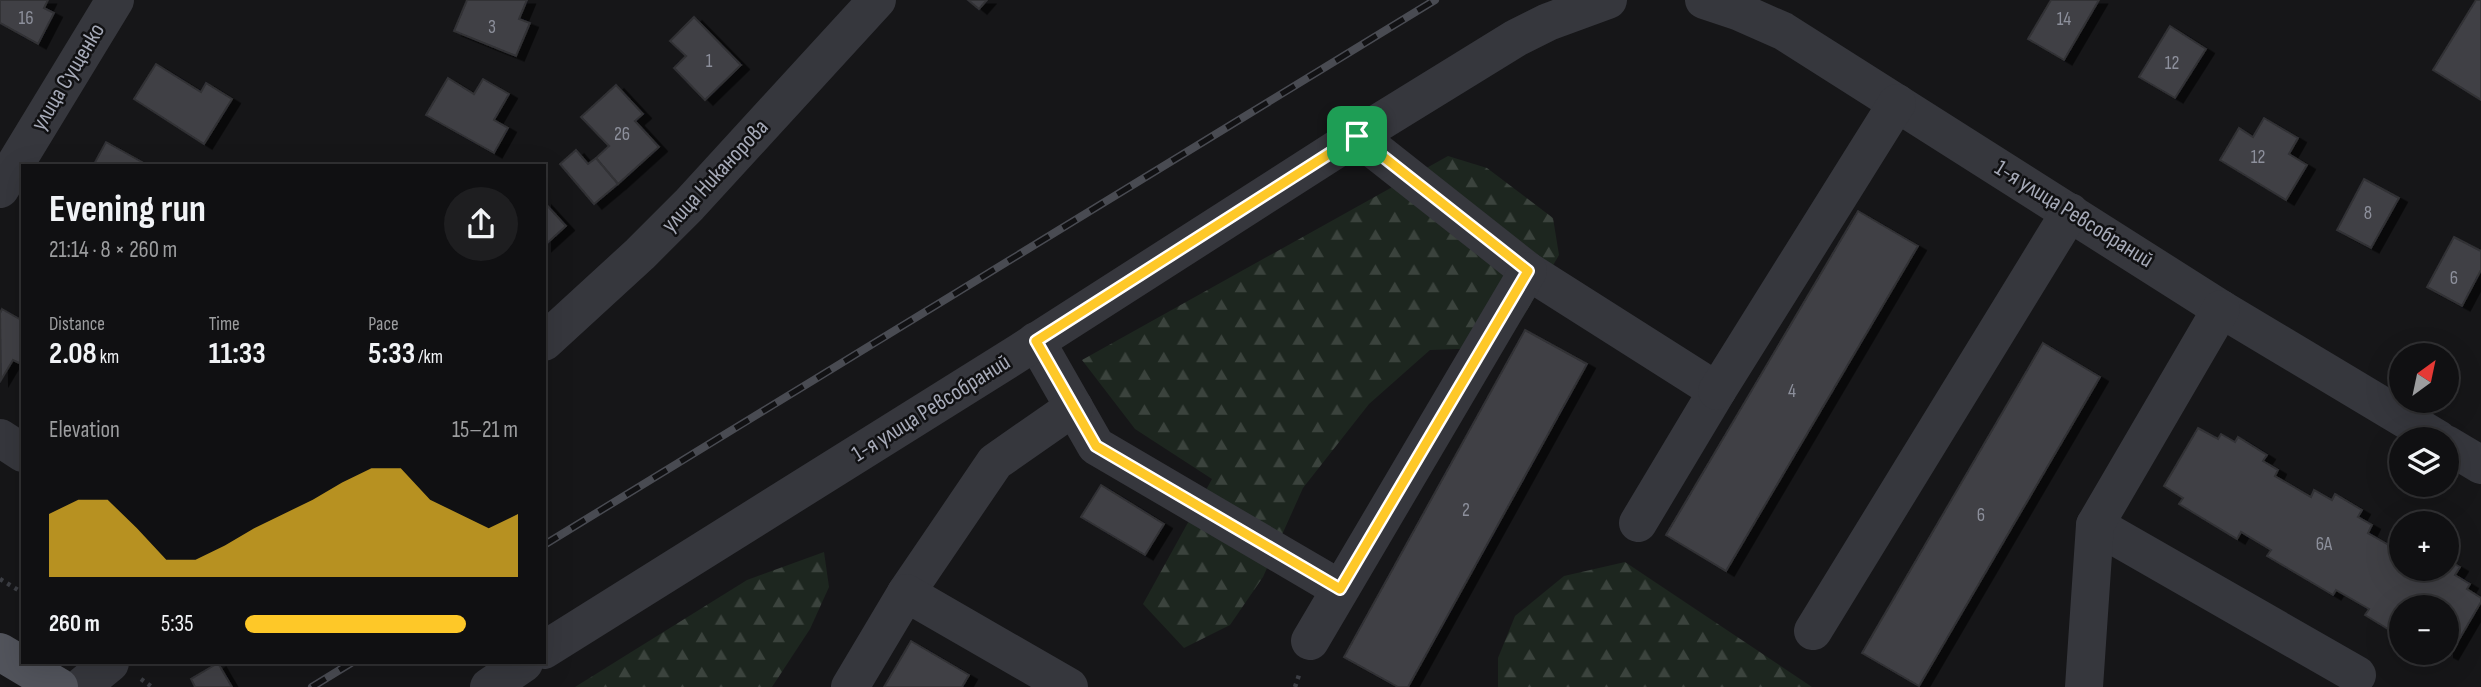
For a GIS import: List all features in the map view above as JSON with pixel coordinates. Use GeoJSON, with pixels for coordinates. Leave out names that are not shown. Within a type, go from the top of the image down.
{"type":"FeatureCollection","features":[{"type":"Feature","properties":{"kind":"main road"},"geometry":{"type":"LineString","coordinates":[[0,652],[59,687]]}},
{"type":"Feature","properties":{"kind":"street","name":"улица Сущенко"},"geometry":{"type":"LineString","coordinates":[[0,189],[115,0]]}},
{"type":"Feature","properties":{"kind":"street","name":"улица Никанорова"},"geometry":{"type":"LineString","coordinates":[[546,340],[689,205],[877,0]]}},
{"type":"Feature","properties":{"kind":"street","name":"1-я улица Ревсобраний"},"geometry":{"type":"LineString","coordinates":[[546,649],[1516,38],[1558,18],[1608,0]]}},
{"type":"Feature","properties":{"kind":"street","name":"1-я улица Ревсобраний"},"geometry":{"type":"LineString","coordinates":[[1704,0],[1783,31],[2221,309],[2418,427]]}},
{"type":"Feature","properties":{"kind":"street"},"geometry":{"type":"LineString","coordinates":[[1638,523],[1897,103]]}},
{"type":"Feature","properties":{"kind":"street"},"geometry":{"type":"LineString","coordinates":[[1357,136],[1528,271],[1717,391]]}},
{"type":"Feature","properties":{"kind":"street"},"geometry":{"type":"LineString","coordinates":[[1813,631],[2070,212]]}},
{"type":"Feature","properties":{"kind":"street"},"geometry":{"type":"LineString","coordinates":[[1310,641],[1528,271]]}},
{"type":"Feature","properties":{"kind":"street"},"geometry":{"type":"LineString","coordinates":[[2084,687],[2095,525],[2221,309]]}},
{"type":"Feature","properties":{"kind":"street"},"geometry":{"type":"LineString","coordinates":[[1036,341],[1096,446],[1340,589]]}},
{"type":"Feature","properties":{"kind":"street"},"geometry":{"type":"LineString","coordinates":[[850,687],[906,593],[995,463],[1074,407]]}},
{"type":"Feature","properties":{"kind":"street"},"geometry":{"type":"LineString","coordinates":[[0,438],[21,452]]}},
{"type":"Feature","properties":{"kind":"street"},"geometry":{"type":"LineString","coordinates":[[2459,452],[2481,465]]}},
{"type":"Feature","properties":{"kind":"street"},"geometry":{"type":"LineString","coordinates":[[2095,525],[2357,676]]}},
{"type":"Feature","properties":{"kind":"street"},"geometry":{"type":"LineString","coordinates":[[906,593],[1069,687]]}},
{"type":"Feature","properties":{"kind":"street"},"geometry":{"type":"LineString","coordinates":[[81,687],[109,664]]}},
{"type":"Feature","properties":{"kind":"street"},"geometry":{"type":"LineString","coordinates":[[489,687],[523,664]]}},
{"type":"Feature","properties":{"kind":"path"},"geometry":{"type":"LineString","coordinates":[[0,579],[21,592]]}},
{"type":"Feature","properties":{"kind":"green space"},"geometry":{"type":"Polygon","coordinates":[[[1448,156],[1487,168],[1553,218],[1559,255],[1523,317],[1486,348],[1430,350],[1369,404],[1303,488],[1263,577],[1230,625],[1184,648],[1143,604],[1212,479],[1135,429],[1082,360],[1448,156]]]}},
{"type":"Feature","properties":{"kind":"green space"},"geometry":{"type":"Polygon","coordinates":[[[824,552],[829,587],[810,629],[772,687],[575,687],[747,580],[824,552]]]}},
{"type":"Feature","properties":{"kind":"green space"},"geometry":{"type":"Polygon","coordinates":[[[1625,562],[1812,687],[1498,687],[1498,658],[1515,616],[1564,576],[1625,562]]]}},
{"type":"Feature","properties":{"kind":"building"},"geometry":{"type":"Polygon","coordinates":[[[0,0],[48,0],[44,8],[54,13],[38,44],[0,23],[0,0]]]}},
{"type":"Feature","properties":{"kind":"building"},"geometry":{"type":"Polygon","coordinates":[[[467,0],[527,0],[519,19],[530,23],[516,56],[454,31],[467,0]]]}},
{"type":"Feature","properties":{"kind":"building"},"geometry":{"type":"Polygon","coordinates":[[[968,0],[987,0],[979,9],[968,0]]]}},
{"type":"Feature","properties":{"kind":"building"},"geometry":{"type":"Polygon","coordinates":[[[2051,0],[2099,0],[2064,60],[2028,39],[2051,0]]]}},
{"type":"Feature","properties":{"kind":"building"},"geometry":{"type":"Polygon","coordinates":[[[2476,0],[2481,0],[2481,100],[2433,70],[2476,0]]]}},
{"type":"Feature","properties":{"kind":"building"},"geometry":{"type":"Polygon","coordinates":[[[694,17],[741,65],[705,100],[674,68],[686,56],[670,41],[694,17]]]}},
{"type":"Feature","properties":{"kind":"building"},"geometry":{"type":"Polygon","coordinates":[[[2170,26],[2206,49],[2175,98],[2139,77],[2170,26]]]}},
{"type":"Feature","properties":{"kind":"building"},"geometry":{"type":"Polygon","coordinates":[[[156,64],[201,92],[206,83],[232,99],[204,144],[134,99],[156,64]]]}},
{"type":"Feature","properties":{"kind":"building"},"geometry":{"type":"Polygon","coordinates":[[[448,78],[474,94],[483,79],[509,94],[494,120],[508,128],[494,153],[426,115],[448,78]]]}},
{"type":"Feature","properties":{"kind":"building"},"geometry":{"type":"Polygon","coordinates":[[[616,85],[643,114],[635,121],[659,147],[618,184],[596,158],[609,146],[581,117],[616,85]]]}},
{"type":"Feature","properties":{"kind":"building"},"geometry":{"type":"Polygon","coordinates":[[[2264,118],[2298,138],[2289,154],[2307,165],[2286,200],[2220,160],[2239,128],[2253,137],[2264,118]]]}},
{"type":"Feature","properties":{"kind":"building"},"geometry":{"type":"Polygon","coordinates":[[[106,142],[145,164],[94,164],[106,142]]]}},
{"type":"Feature","properties":{"kind":"building"},"geometry":{"type":"Polygon","coordinates":[[[576,150],[588,164],[596,158],[618,184],[594,204],[560,164],[576,150]]]}},
{"type":"Feature","properties":{"kind":"building"},"geometry":{"type":"Polygon","coordinates":[[[2364,179],[2399,198],[2371,248],[2337,230],[2364,179]]]}},
{"type":"Feature","properties":{"kind":"building"},"geometry":{"type":"Polygon","coordinates":[[[546,204],[566,226],[546,244],[546,204]]]}},
{"type":"Feature","properties":{"kind":"building"},"geometry":{"type":"Polygon","coordinates":[[[1858,211],[1918,246],[1726,571],[1666,535],[1858,211]]]}},
{"type":"Feature","properties":{"kind":"building"},"geometry":{"type":"Polygon","coordinates":[[[2454,237],[2481,251],[2481,270],[2462,306],[2427,287],[2454,237]]]}},
{"type":"Feature","properties":{"kind":"building"},"geometry":{"type":"Polygon","coordinates":[[[2,309],[21,320],[21,364],[13,360],[1,380],[2,309]]]}},
{"type":"Feature","properties":{"kind":"building"},"geometry":{"type":"Polygon","coordinates":[[[1525,330],[1587,364],[1408,687],[1398,687],[1344,657],[1525,330]]]}},
{"type":"Feature","properties":{"kind":"building"},"geometry":{"type":"Polygon","coordinates":[[[2043,343],[2100,377],[1919,686],[1862,653],[2043,343]]]}},
{"type":"Feature","properties":{"kind":"building"},"geometry":{"type":"Polygon","coordinates":[[[2198,428],[2218,439],[2221,434],[2235,442],[2238,437],[2267,455],[2263,461],[2278,470],[2275,476],[2311,497],[2314,490],[2332,500],[2335,494],[2362,510],[2358,517],[2372,525],[2368,533],[2389,545],[2389,581],[2459,581],[2459,577],[2470,584],[2467,589],[2481,598],[2481,602],[2459,640],[2459,595],[2389,595],[2389,630],[2365,615],[2369,609],[2336,590],[2333,595],[2267,556],[2271,550],[2241,532],[2237,539],[2179,504],[2183,498],[2164,486],[2198,428]]]}},
{"type":"Feature","properties":{"kind":"building"},"geometry":{"type":"Polygon","coordinates":[[[1101,485],[1164,524],[1145,555],[1081,517],[1101,485]]]}},
{"type":"Feature","properties":{"kind":"building"},"geometry":{"type":"Polygon","coordinates":[[[911,641],[969,675],[962,687],[884,687],[911,641]]]}},
{"type":"Feature","properties":{"kind":"building"},"geometry":{"type":"Polygon","coordinates":[[[219,664],[232,687],[195,687],[191,679],[219,664]]]}},
{"type":"Feature","properties":{"kind":"railway"},"geometry":{"type":"LineString","coordinates":[[546,544],[1435,0]]}},
{"type":"Feature","properties":{"kind":"railway"},"geometry":{"type":"LineString","coordinates":[[312,687],[349,664]]}},
{"type":"Feature","properties":{"kind":"route"},"geometry":{"type":"LineString","coordinates":[[1357,136],[1528,271],[1340,589],[1096,446],[1036,341],[1357,136]]}}]}
